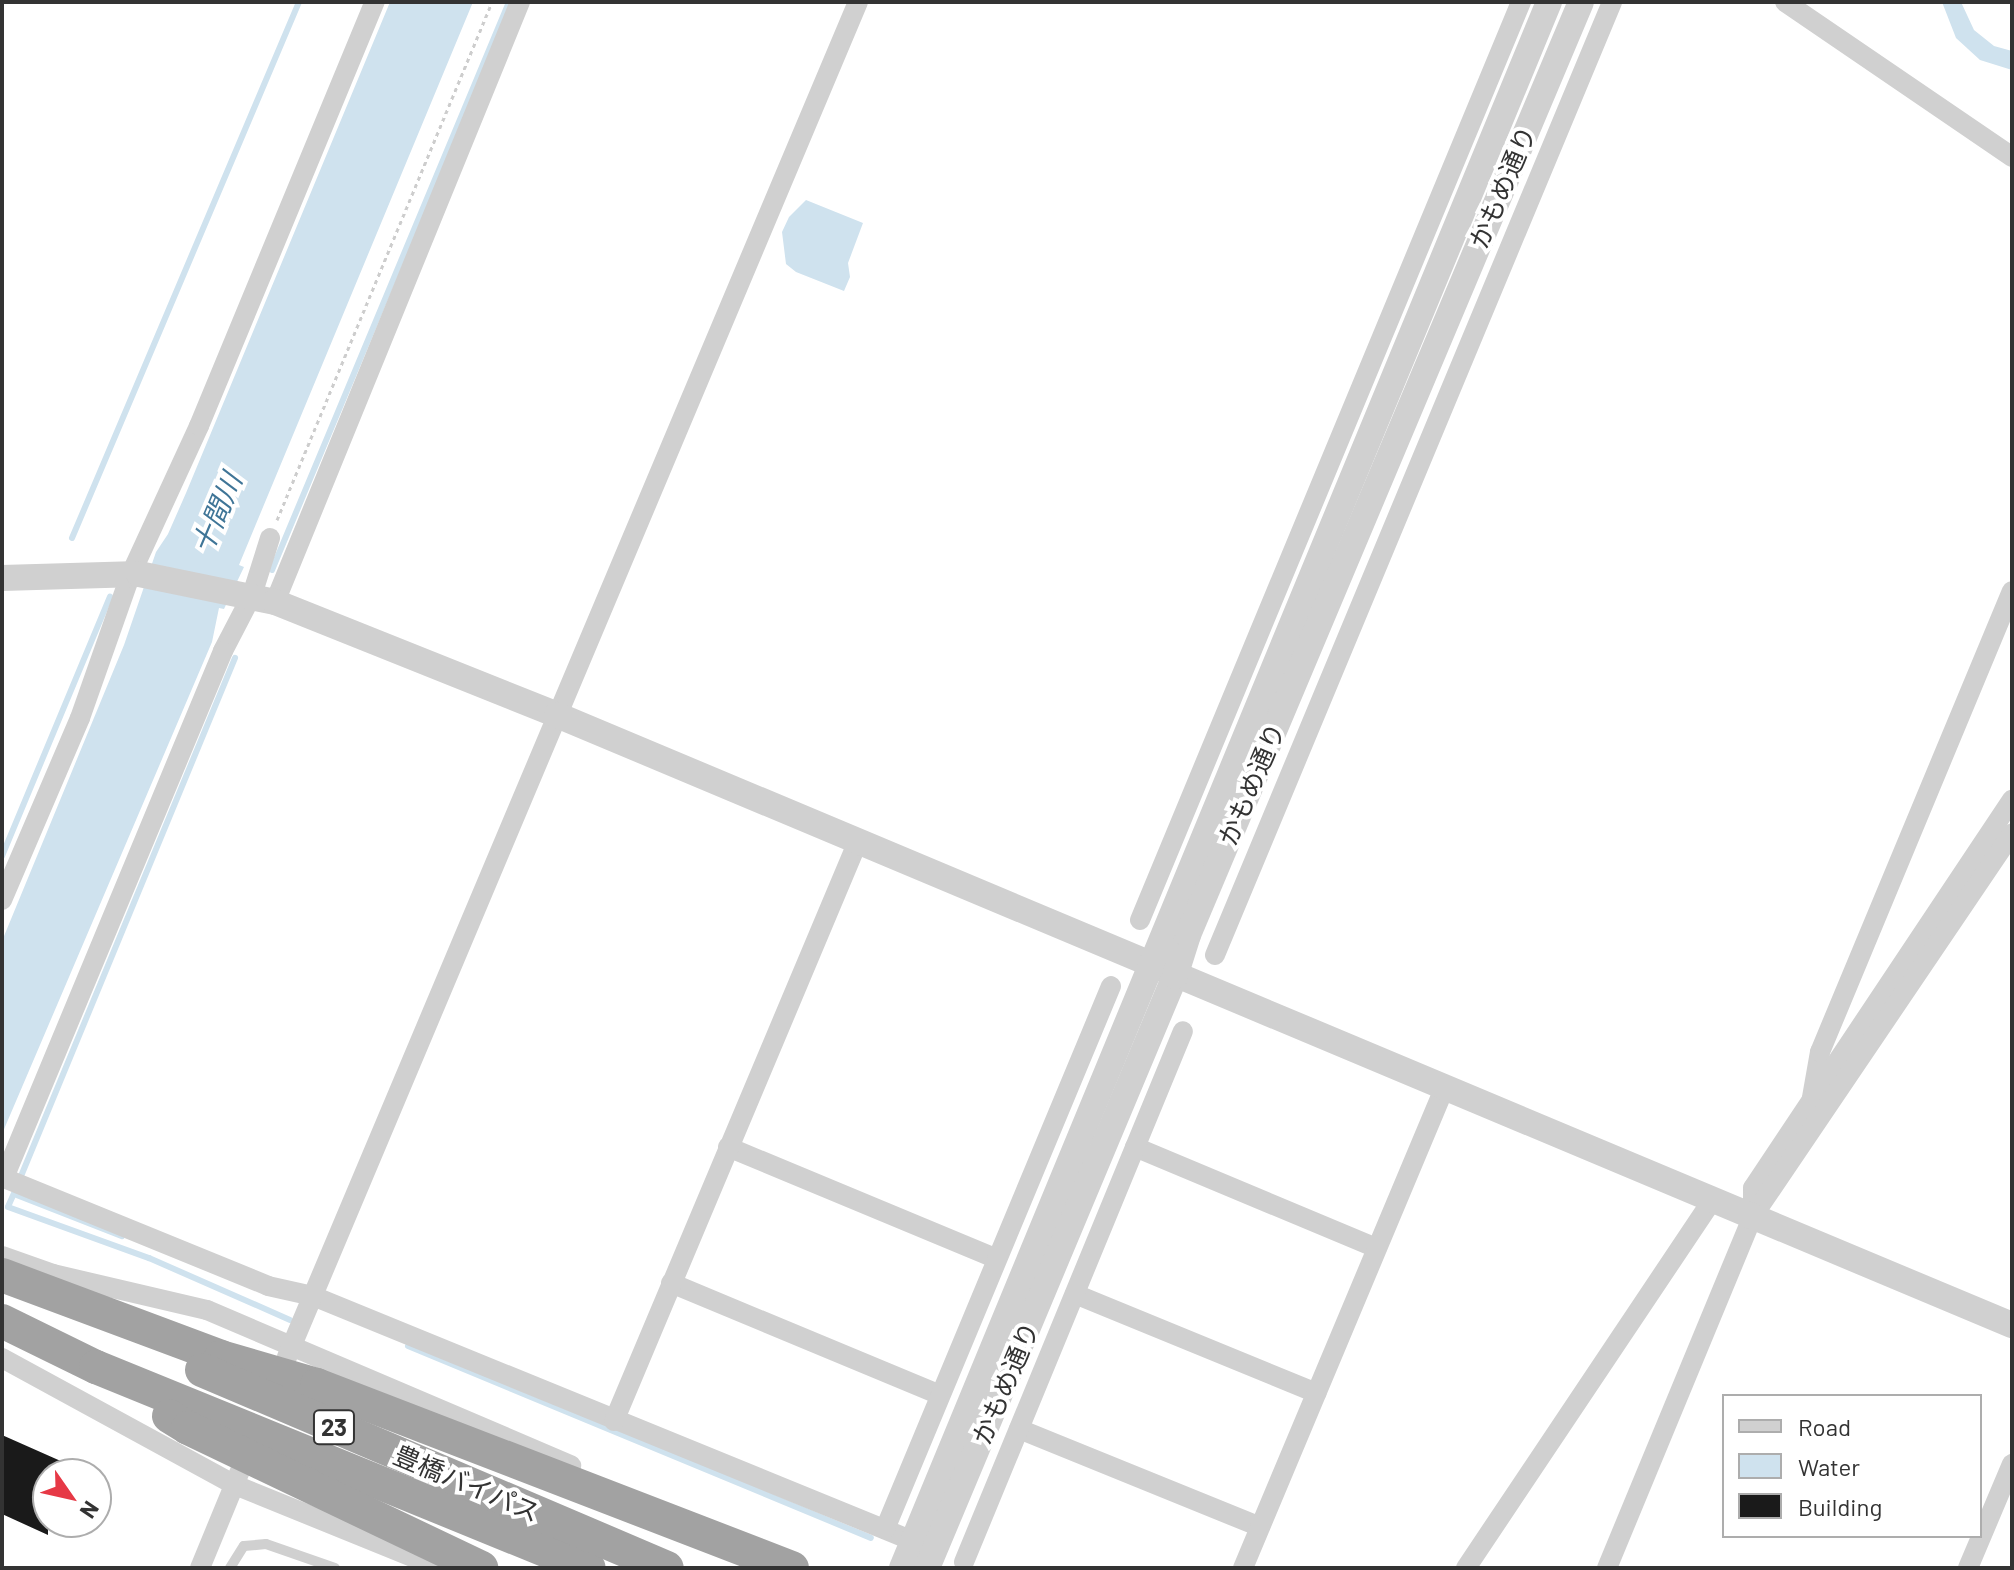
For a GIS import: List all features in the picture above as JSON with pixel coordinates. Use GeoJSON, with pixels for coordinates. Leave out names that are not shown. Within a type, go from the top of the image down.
{"type":"FeatureCollection","features":[{"type":"Feature","properties":{"kind":"highway","name":"23"},"geometry":{"type":"LineString","coordinates":[[2,1275],[221,1357],[317,1385],[792,1568]]}},
{"type":"Feature","properties":{"kind":"highway","name":"豊橋バイパス"},"geometry":{"type":"LineString","coordinates":[[2,1287],[667,1568]]}},
{"type":"Feature","properties":{"kind":"highway","name":"豊橋バイパス"},"geometry":{"type":"LineString","coordinates":[[2,1321],[96,1367],[589,1568]]}},
{"type":"Feature","properties":{"kind":"highway"},"geometry":{"type":"LineString","coordinates":[[96,1367],[188,1428],[481,1568]]}},
{"type":"Feature","properties":{"kind":"street"},"geometry":{"type":"LineString","coordinates":[[2,900],[375,2]]}},
{"type":"Feature","properties":{"kind":"street"},"geometry":{"type":"LineString","coordinates":[[520,2],[256,597],[223,651],[4,1178],[268,1286],[313,1296],[885,1529],[925,1553],[970,1565],[1019,1429],[1183,1031]]}},
{"type":"Feature","properties":{"kind":"street"},"geometry":{"type":"LineString","coordinates":[[290,1352],[858,2]]}},
{"type":"Feature","properties":{"kind":"street"},"geometry":{"type":"LineString","coordinates":[[1509,65],[1521,2]]}},
{"type":"Feature","properties":{"kind":"street","name":"かもめ通り"},"geometry":{"type":"LineString","coordinates":[[902,1568],[925,1553],[1076,1214],[1175,976],[1509,65],[1549,2]]}},
{"type":"Feature","properties":{"kind":"street","name":"かもめ通り"},"geometry":{"type":"LineString","coordinates":[[925,1553],[1053,1201],[1403,352],[1564,42],[1581,2]]}},
{"type":"Feature","properties":{"kind":"street"},"geometry":{"type":"LineString","coordinates":[[1215,955],[1612,2]]}},
{"type":"Feature","properties":{"kind":"street"},"geometry":{"type":"LineString","coordinates":[[1785,2],[2012,157]]}},
{"type":"Feature","properties":{"kind":"street"},"geometry":{"type":"LineString","coordinates":[[1564,42],[1592,53]]}},
{"type":"Feature","properties":{"kind":"street"},"geometry":{"type":"LineString","coordinates":[[1140,920],[1403,352],[1456,374]]}},
{"type":"Feature","properties":{"kind":"street"},"geometry":{"type":"LineString","coordinates":[[256,597],[270,538]]}},
{"type":"Feature","properties":{"kind":"street"},"geometry":{"type":"LineString","coordinates":[[2,578],[135,575],[256,597],[557,715],[2012,1325]]}},
{"type":"Feature","properties":{"kind":"street"},"geometry":{"type":"LineString","coordinates":[[1811,1103],[1820,1052],[2012,591]]}},
{"type":"Feature","properties":{"kind":"street"},"geometry":{"type":"LineString","coordinates":[[1753,1216],[1753,1188],[2012,800]]}},
{"type":"Feature","properties":{"kind":"street"},"geometry":{"type":"LineString","coordinates":[[1607,1568],[1753,1216],[2012,833]]}},
{"type":"Feature","properties":{"kind":"street"},"geometry":{"type":"LineString","coordinates":[[614,1421],[858,841]]}},
{"type":"Feature","properties":{"kind":"street"},"geometry":{"type":"LineString","coordinates":[[885,1529],[1111,986]]}},
{"type":"Feature","properties":{"kind":"street"},"geometry":{"type":"LineString","coordinates":[[1243,1568],[1444,1089]]}},
{"type":"Feature","properties":{"kind":"street"},"geometry":{"type":"LineString","coordinates":[[728,1147],[997,1259]]}},
{"type":"Feature","properties":{"kind":"street"},"geometry":{"type":"LineString","coordinates":[[1135,1147],[1377,1248]]}},
{"type":"Feature","properties":{"kind":"street"},"geometry":{"type":"LineString","coordinates":[[1026,1190],[1053,1201]]}},
{"type":"Feature","properties":{"kind":"street"},"geometry":{"type":"LineString","coordinates":[[1466,1568],[1712,1200]]}},
{"type":"Feature","properties":{"kind":"street"},"geometry":{"type":"LineString","coordinates":[[1076,1214],[1103,1225]]}},
{"type":"Feature","properties":{"kind":"street"},"geometry":{"type":"LineString","coordinates":[[2,1256],[53,1274],[207,1310],[290,1352],[632,1491],[651,1502],[671,1522]]}},
{"type":"Feature","properties":{"kind":"street"},"geometry":{"type":"LineString","coordinates":[[671,1283],[940,1395]]}},
{"type":"Feature","properties":{"kind":"street"},"geometry":{"type":"LineString","coordinates":[[1075,1294],[1316,1393]]}},
{"type":"Feature","properties":{"kind":"street"},"geometry":{"type":"LineString","coordinates":[[2,1358],[238,1476],[439,1568]]}},
{"type":"Feature","properties":{"kind":"street"},"geometry":{"type":"LineString","coordinates":[[1019,1429],[1260,1527]]}},
{"type":"Feature","properties":{"kind":"street"},"geometry":{"type":"LineString","coordinates":[[1982,1535],[2012,1464]]}},
{"type":"Feature","properties":{"kind":"street"},"geometry":{"type":"LineString","coordinates":[[200,1568],[238,1476]]}},
{"type":"Feature","properties":{"kind":"street"},"geometry":{"type":"LineString","coordinates":[[1968,1568],[1981,1538]]}},
{"type":"Feature","properties":{"kind":"lane"},"geometry":{"type":"LineString","coordinates":[[230,1568],[244,1546],[257,1544],[279,1545],[335,1568]]}},
{"type":"Feature","properties":{"kind":"path"},"geometry":{"type":"LineString","coordinates":[[270,538],[492,2]]}},
{"type":"Feature","properties":{"kind":"water","name":"十間川"},"geometry":{"type":"Polygon","coordinates":[[[390,2],[473,2],[239,565],[244,567],[224,609],[219,608],[212,642],[2,1134],[2,941],[124,645],[156,552],[168,534],[186,493],[390,2]]]}},
{"type":"Feature","properties":{"kind":"water"},"geometry":{"type":"Polygon","coordinates":[[[1942,2],[1961,2],[1974,30],[1994,46],[2012,51],[2012,70],[1980,60],[1956,38],[1942,2]]]}},
{"type":"Feature","properties":{"kind":"water"},"geometry":{"type":"Polygon","coordinates":[[[806,200],[863,223],[848,263],[850,277],[844,291],[796,272],[786,264],[782,232],[789,217],[806,200]]]}},
{"type":"Feature","properties":{"kind":"building"},"geometry":{"type":"Polygon","coordinates":[[[2,1435],[54,1458],[32,1458],[32,1528],[2,1514],[2,1435]]]}},
{"type":"Feature","properties":{"kind":"waterway"},"geometry":{"type":"LineString","coordinates":[[72,538],[299,2]]}},
{"type":"Feature","properties":{"kind":"waterway"},"geometry":{"type":"LineString","coordinates":[[272,570],[509,2]]}},
{"type":"Feature","properties":{"kind":"waterway"},"geometry":{"type":"LineString","coordinates":[[2,856],[110,597]]}},
{"type":"Feature","properties":{"kind":"waterway"},"geometry":{"type":"LineString","coordinates":[[19,1181],[235,658]]}},
{"type":"Feature","properties":{"kind":"waterway"},"geometry":{"type":"LineString","coordinates":[[15,1191],[8,1207],[149,1258],[290,1320]]}},
{"type":"Feature","properties":{"kind":"waterway"},"geometry":{"type":"LineString","coordinates":[[14,1194],[122,1236]]}},
{"type":"Feature","properties":{"kind":"waterway"},"geometry":{"type":"LineString","coordinates":[[408,1346],[871,1538]]}}]}
